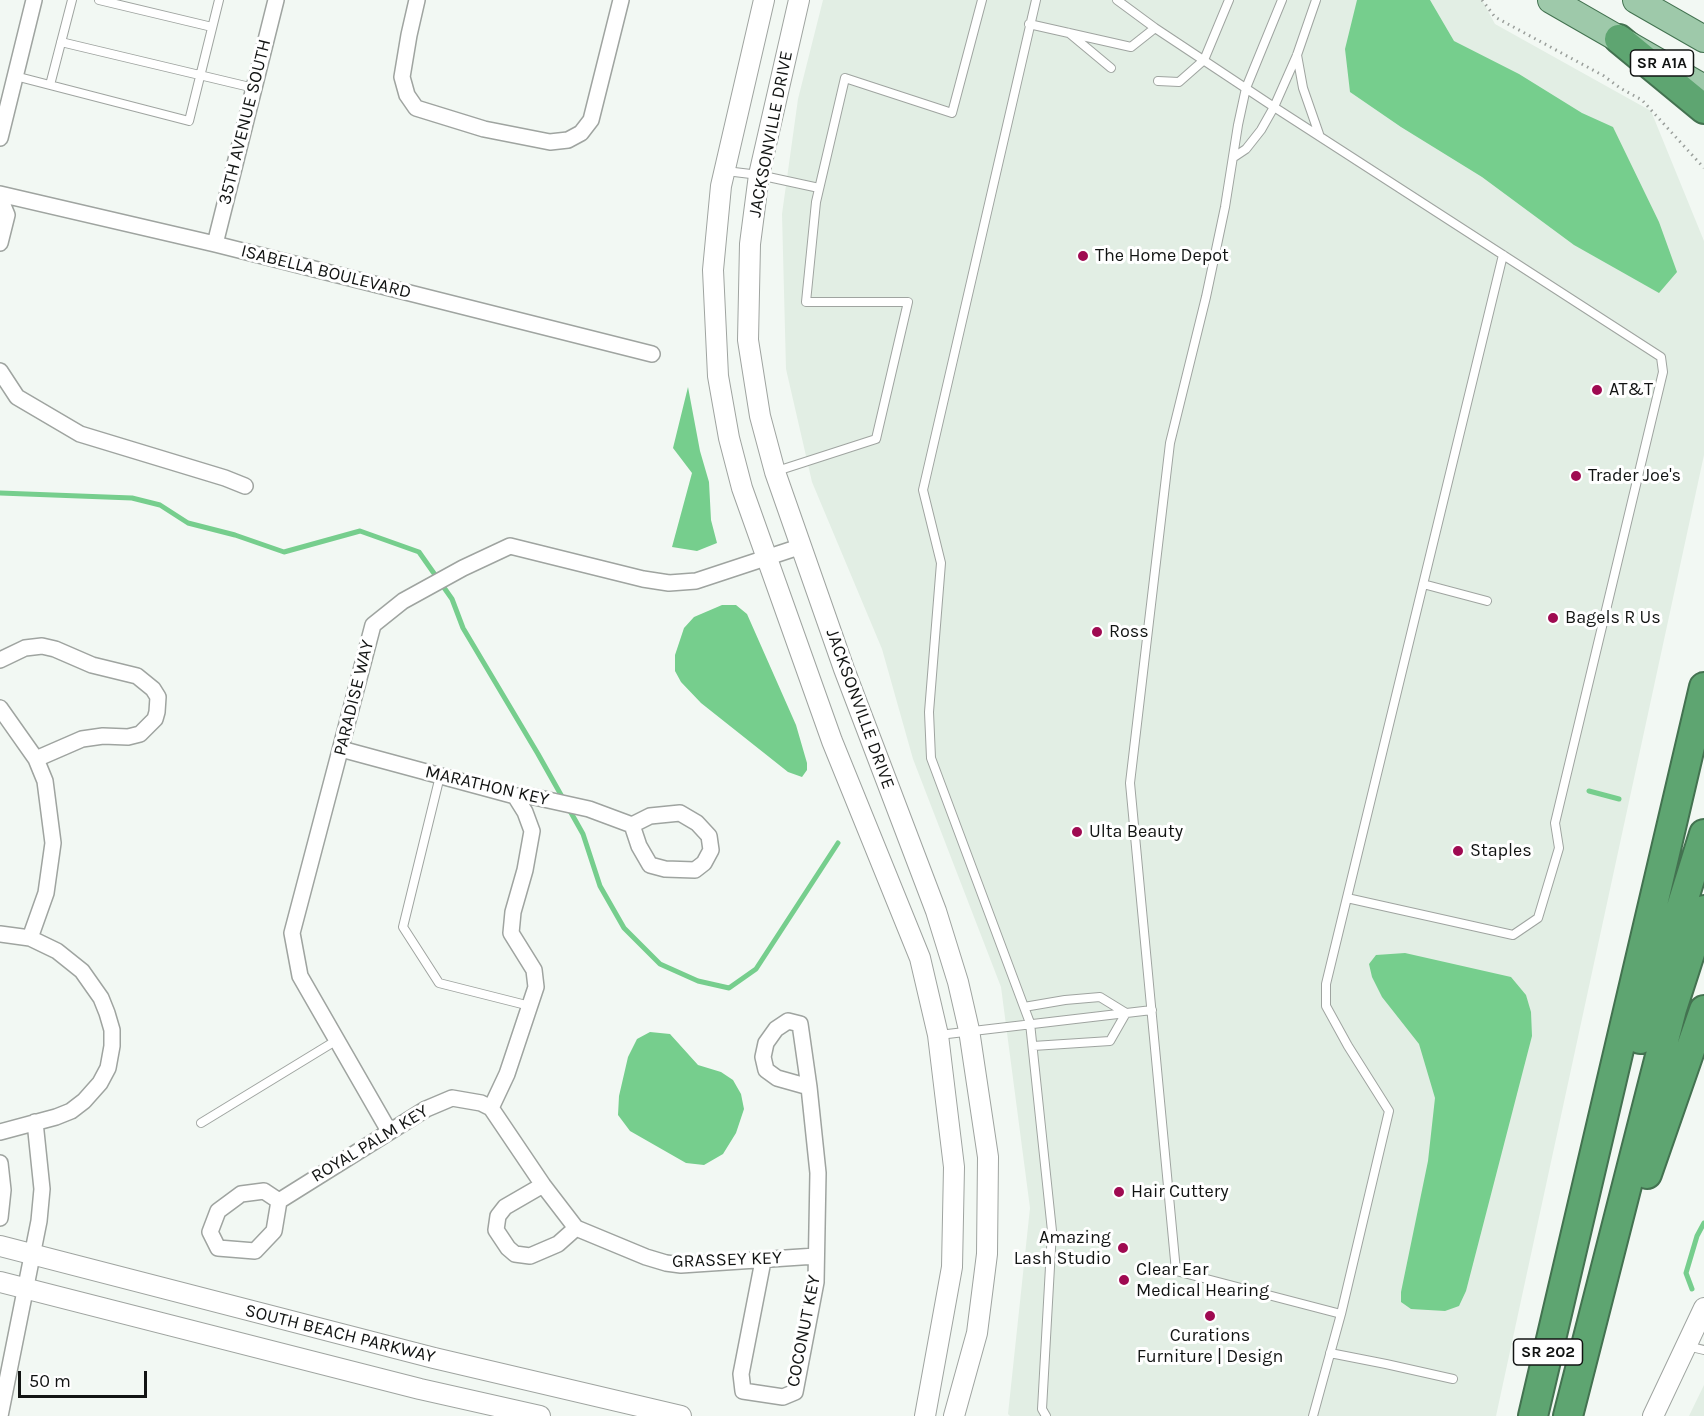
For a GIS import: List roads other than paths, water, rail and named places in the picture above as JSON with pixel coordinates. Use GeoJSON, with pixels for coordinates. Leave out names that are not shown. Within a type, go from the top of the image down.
{"type":"FeatureCollection","features":[{"type":"Feature","properties":{"kind":"highway"},"geometry":{"type":"LineString","coordinates":[[1619,39],[1704,108]]}},
{"type":"Feature","properties":{"kind":"highway"},"geometry":{"type":"LineString","coordinates":[[1564,1288],[1704,687]]}},
{"type":"Feature","properties":{"kind":"highway"},"geometry":{"type":"LineString","coordinates":[[1564,1288],[1704,834]]}},
{"type":"Feature","properties":{"kind":"highway"},"geometry":{"type":"LineString","coordinates":[[1569,1412],[1672,1009],[1704,910]]}},
{"type":"Feature","properties":{"kind":"highway"},"geometry":{"type":"LineString","coordinates":[[1569,1412],[1704,1010]]}},
{"type":"Feature","properties":{"kind":"highway","name":"SR 202"},"geometry":{"type":"LineString","coordinates":[[1533,1416],[1564,1288]]}},
{"type":"Feature","properties":{"kind":"main road","name":"SR A1A"},"geometry":{"type":"LineString","coordinates":[[1551,0],[1704,88]]}},
{"type":"Feature","properties":{"kind":"main road","name":"SR A1A"},"geometry":{"type":"LineString","coordinates":[[1636,0],[1704,39]]}},
{"type":"Feature","properties":{"kind":"street"},"geometry":{"type":"LineString","coordinates":[[0,138],[34,0]]}},
{"type":"Feature","properties":{"kind":"street","name":"35TH AVENUE SOUTH"},"geometry":{"type":"LineString","coordinates":[[215,244],[276,0]]}},
{"type":"Feature","properties":{"kind":"street"},"geometry":{"type":"LineString","coordinates":[[417,0],[402,77],[407,96],[416,108],[484,129],[550,142],[568,140],[581,133],[591,120],[621,0]]}},
{"type":"Feature","properties":{"kind":"street","name":"JACKSONVILLE DRIVE"},"geometry":{"type":"LineString","coordinates":[[764,0],[721,186],[713,270],[718,376],[729,438],[742,488],[832,741],[920,958],[938,1035],[954,1167],[952,1267],[925,1416]]}},
{"type":"Feature","properties":{"kind":"street","name":"JACKSONVILLE DRIVE"},"geometry":{"type":"LineString","coordinates":[[799,0],[759,175],[750,243],[748,340],[760,416],[775,472],[844,669],[936,911],[958,982],[969,1030],[988,1156],[987,1254],[976,1333],[954,1416]]}},
{"type":"Feature","properties":{"kind":"street"},"geometry":{"type":"LineString","coordinates":[[0,196],[7,215],[0,243]]}},
{"type":"Feature","properties":{"kind":"street","name":"ISABELLA BOULEVARD"},"geometry":{"type":"LineString","coordinates":[[0,196],[215,244],[652,354]]}},
{"type":"Feature","properties":{"kind":"street"},"geometry":{"type":"LineString","coordinates":[[0,371],[17,397],[80,434],[244,486]]}},
{"type":"Feature","properties":{"kind":"street","name":"PARADISE WAY"},"geometry":{"type":"LineString","coordinates":[[389,1131],[300,976],[292,933],[373,625],[403,602],[463,568],[510,546],[643,579],[669,583],[696,581],[802,546]]}},
{"type":"Feature","properties":{"kind":"street"},"geometry":{"type":"LineString","coordinates":[[0,660],[24,648],[42,646],[55,649],[92,665],[137,676],[153,689],[158,697],[158,712],[155,719],[140,734],[128,737],[104,736],[82,739],[36,759]]}},
{"type":"Feature","properties":{"kind":"street"},"geometry":{"type":"LineString","coordinates":[[0,708],[36,759],[45,781],[53,843],[46,892],[30,938]]}},
{"type":"Feature","properties":{"kind":"street","name":"MARATHON KEY"},"geometry":{"type":"LineString","coordinates":[[341,749],[522,796],[589,809],[632,825]]}},
{"type":"Feature","properties":{"kind":"street"},"geometry":{"type":"LineString","coordinates":[[522,796],[532,831],[525,870],[513,912],[512,933],[534,970],[536,987],[507,1074],[491,1108],[543,1185],[576,1228],[558,1244],[530,1256],[515,1254],[507,1248],[496,1230],[498,1216],[505,1207],[543,1185]]}},
{"type":"Feature","properties":{"kind":"street"},"geometry":{"type":"LineString","coordinates":[[680,813],[697,823],[709,836],[711,850],[704,863],[694,870],[650,866],[639,846],[632,825],[650,816],[680,813]]}},
{"type":"Feature","properties":{"kind":"street"},"geometry":{"type":"LineString","coordinates":[[0,934],[30,938],[57,951],[82,971],[101,998],[112,1030],[108,1068],[100,1083],[84,1101],[71,1111],[0,1132]]}},
{"type":"Feature","properties":{"kind":"street","name":"COCONUT KEY"},"geometry":{"type":"LineString","coordinates":[[763,1261],[741,1374],[744,1391],[783,1397],[795,1392],[816,1282],[818,1173],[809,1087]]}},
{"type":"Feature","properties":{"kind":"street","name":"ROYAL PALM KEY"},"geometry":{"type":"LineString","coordinates":[[279,1201],[426,1108],[452,1098],[491,1108]]}},
{"type":"Feature","properties":{"kind":"street"},"geometry":{"type":"LineString","coordinates":[[5,1416],[0,1415],[39,1221],[42,1189],[34,1122]]}},
{"type":"Feature","properties":{"kind":"street"},"geometry":{"type":"LineString","coordinates":[[0,1163],[3,1190],[0,1218]]}},
{"type":"Feature","properties":{"kind":"street"},"geometry":{"type":"LineString","coordinates":[[264,1191],[279,1201],[274,1231],[255,1251],[218,1248],[210,1232],[218,1211],[241,1194],[264,1191]]}},
{"type":"Feature","properties":{"kind":"street","name":"GRASSEY KEY"},"geometry":{"type":"LineString","coordinates":[[576,1228],[666,1263],[681,1265],[816,1256]]}},
{"type":"Feature","properties":{"kind":"street","name":"SOUTH BEACH PARKWAY"},"geometry":{"type":"LineString","coordinates":[[0,1246],[434,1358],[681,1416]]}},
{"type":"Feature","properties":{"kind":"street","name":"SOUTH BEACH PARKWAY"},"geometry":{"type":"LineString","coordinates":[[0,1282],[408,1386],[540,1416]]}},
{"type":"Feature","properties":{"kind":"street"},"geometry":{"type":"LineString","coordinates":[[1653,1416],[1695,1348],[1704,1308]]}},
{"type":"Feature","properties":{"kind":"street"},"geometry":{"type":"LineString","coordinates":[[965,1375],[969,1416]]}},
{"type":"Feature","properties":{"kind":"lane"},"geometry":{"type":"LineString","coordinates":[[50,85],[72,0]]}},
{"type":"Feature","properties":{"kind":"lane"},"geometry":{"type":"LineString","coordinates":[[99,0],[212,27]]}},
{"type":"Feature","properties":{"kind":"lane"},"geometry":{"type":"LineString","coordinates":[[15,76],[189,121],[219,0]]}},
{"type":"Feature","properties":{"kind":"lane"},"geometry":{"type":"LineString","coordinates":[[775,472],[876,439],[908,302],[806,302],[816,202],[845,78],[952,113],[982,0]]}},
{"type":"Feature","properties":{"kind":"lane"},"geometry":{"type":"LineString","coordinates":[[1036,0],[923,490],[941,563],[929,712],[931,758],[1030,1023],[1052,1231],[1042,1409],[1046,1416]]}},
{"type":"Feature","properties":{"kind":"lane"},"geometry":{"type":"LineString","coordinates":[[1158,81],[1179,82],[1204,60],[1229,0]]}},
{"type":"Feature","properties":{"kind":"lane"},"geometry":{"type":"LineString","coordinates":[[1282,0],[1246,88],[1206,297],[1170,443],[1130,783],[1176,1271],[1341,1314]]}},
{"type":"Feature","properties":{"kind":"lane"},"geometry":{"type":"LineString","coordinates":[[1234,158],[1246,149],[1261,130],[1274,107],[1297,55],[1316,0]]}},
{"type":"Feature","properties":{"kind":"lane"},"geometry":{"type":"LineString","coordinates":[[1121,1],[1155,28],[1274,107],[1662,357],[1663,372],[1555,823],[1559,848],[1538,918],[1513,935],[1347,898]]}},
{"type":"Feature","properties":{"kind":"lane"},"geometry":{"type":"LineString","coordinates":[[1029,24],[1131,46],[1155,28]]}},
{"type":"Feature","properties":{"kind":"lane"},"geometry":{"type":"LineString","coordinates":[[1068,33],[1111,68]]}},
{"type":"Feature","properties":{"kind":"lane"},"geometry":{"type":"LineString","coordinates":[[61,42],[254,88]]}},
{"type":"Feature","properties":{"kind":"lane"},"geometry":{"type":"LineString","coordinates":[[1297,55],[1306,97],[1319,134]]}},
{"type":"Feature","properties":{"kind":"lane"},"geometry":{"type":"LineString","coordinates":[[724,171],[759,175],[819,188]]}},
{"type":"Feature","properties":{"kind":"lane"},"geometry":{"type":"LineString","coordinates":[[1313,1416],[1341,1314],[1389,1111],[1326,1006],[1326,984],[1503,255]]}},
{"type":"Feature","properties":{"kind":"lane"},"geometry":{"type":"LineString","coordinates":[[1423,584],[1487,601]]}},
{"type":"Feature","properties":{"kind":"lane"},"geometry":{"type":"LineString","coordinates":[[440,776],[403,927],[439,982],[530,1006]]}},
{"type":"Feature","properties":{"kind":"lane"},"geometry":{"type":"LineString","coordinates":[[1024,1007],[1065,1000],[1100,998],[1126,1013]]}},
{"type":"Feature","properties":{"kind":"lane"},"geometry":{"type":"LineString","coordinates":[[938,1035],[1152,1010]]}},
{"type":"Feature","properties":{"kind":"lane"},"geometry":{"type":"LineString","coordinates":[[1033,1046],[1110,1041],[1126,1013]]}},
{"type":"Feature","properties":{"kind":"lane"},"geometry":{"type":"LineString","coordinates":[[201,1123],[337,1040]]}},
{"type":"Feature","properties":{"kind":"lane"},"geometry":{"type":"LineString","coordinates":[[1330,1353],[1453,1379]]}},
{"type":"Feature","properties":{"kind":"waterway"},"geometry":{"type":"LineString","coordinates":[[0,493],[132,498],[160,505],[188,523],[235,535],[284,552],[360,531],[419,552],[452,599],[463,628],[583,834],[600,886],[624,928],[660,964],[698,981],[729,988],[756,969],[838,843]]}},
{"type":"Feature","properties":{"kind":"waterway"},"geometry":{"type":"LineString","coordinates":[[1589,791],[1619,799]]}},
{"type":"Feature","properties":{"kind":"waterway"},"geometry":{"type":"LineString","coordinates":[[1692,1289],[1686,1273],[1697,1236],[1704,1223]]}},
{"type":"Feature","properties":{"kind":"place","name":"The Home Depot"},"geometry":{"type":"Point","coordinates":[1083,256]}},
{"type":"Feature","properties":{"kind":"place","name":"AT&T"},"geometry":{"type":"Point","coordinates":[1597,390]}},
{"type":"Feature","properties":{"kind":"place","name":"Trader Joe's"},"geometry":{"type":"Point","coordinates":[1576,476]}},
{"type":"Feature","properties":{"kind":"place","name":"Bagels R Us"},"geometry":{"type":"Point","coordinates":[1553,618]}},
{"type":"Feature","properties":{"kind":"place","name":"Ross"},"geometry":{"type":"Point","coordinates":[1097,632]}},
{"type":"Feature","properties":{"kind":"place","name":"Ulta Beauty"},"geometry":{"type":"Point","coordinates":[1077,832]}},
{"type":"Feature","properties":{"kind":"place","name":"Staples"},"geometry":{"type":"Point","coordinates":[1458,851]}},
{"type":"Feature","properties":{"kind":"place","name":"Hair Cuttery"},"geometry":{"type":"Point","coordinates":[1119,1192]}},
{"type":"Feature","properties":{"kind":"place","name":"Amazing Lash Studio"},"geometry":{"type":"Point","coordinates":[1123,1248]}},
{"type":"Feature","properties":{"kind":"place","name":"Clear Ear Medical Hearing"},"geometry":{"type":"Point","coordinates":[1124,1280]}},
{"type":"Feature","properties":{"kind":"place","name":"Curations Furniture | Design"},"geometry":{"type":"Point","coordinates":[1210,1316]}}]}
